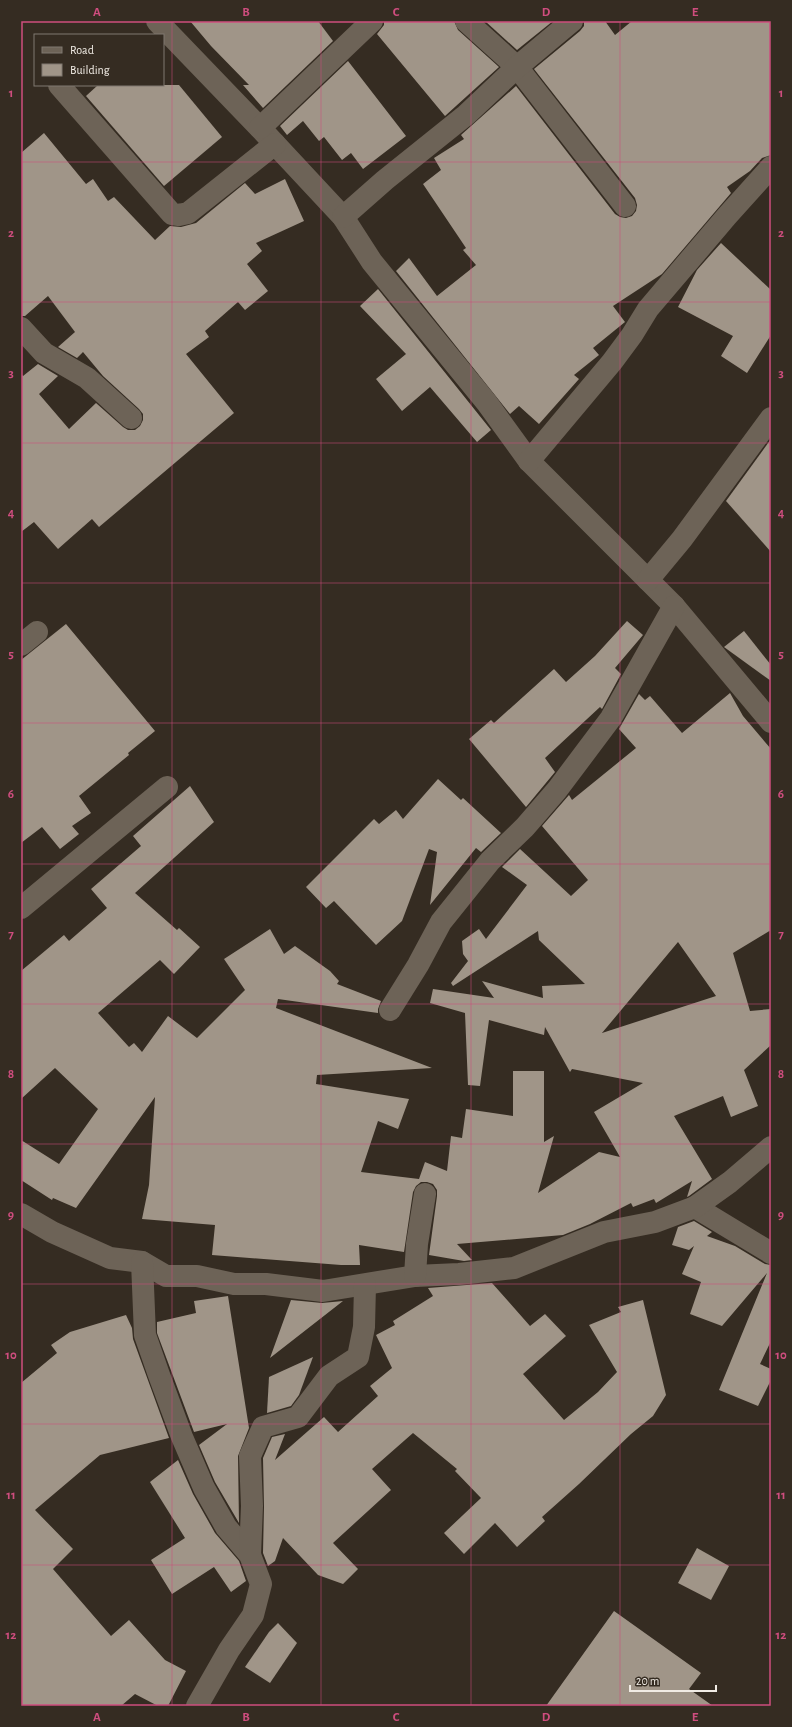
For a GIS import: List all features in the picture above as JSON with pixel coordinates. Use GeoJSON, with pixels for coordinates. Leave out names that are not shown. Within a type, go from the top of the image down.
{"type":"FeatureCollection","features":[{"type":"Feature","properties":{"kind":"street"},"geometry":{"type":"LineString","coordinates":[[157,21],[260,128],[342,217],[372,262],[487,403],[529,461],[674,606],[771,722]]}},
{"type":"Feature","properties":{"kind":"street"},"geometry":{"type":"LineString","coordinates":[[260,128],[372,21]]}},
{"type":"Feature","properties":{"kind":"street"},"geometry":{"type":"LineString","coordinates":[[466,21],[517,67],[625,206]]}},
{"type":"Feature","properties":{"kind":"street"},"geometry":{"type":"LineString","coordinates":[[342,217],[385,180],[466,115],[517,67],[572,21]]}},
{"type":"Feature","properties":{"kind":"street"},"geometry":{"type":"LineString","coordinates":[[60,86],[172,214],[179,215],[188,213],[275,144]]}},
{"type":"Feature","properties":{"kind":"street"},"geometry":{"type":"LineString","coordinates":[[529,461],[612,362],[632,335],[648,309],[771,167]]}},
{"type":"Feature","properties":{"kind":"street"},"geometry":{"type":"LineString","coordinates":[[21,328],[44,353],[87,378],[131,418]]}},
{"type":"Feature","properties":{"kind":"street"},"geometry":{"type":"LineString","coordinates":[[648,580],[682,539],[771,418]]}},
{"type":"Feature","properties":{"kind":"street"},"geometry":{"type":"LineString","coordinates":[[390,1010],[418,965],[441,922],[490,861],[525,827],[552,796],[611,718],[674,606]]}},
{"type":"Feature","properties":{"kind":"street"},"geometry":{"type":"LineString","coordinates":[[21,908],[167,787]]}},
{"type":"Feature","properties":{"kind":"street"},"geometry":{"type":"LineString","coordinates":[[21,1214],[52,1232],[110,1258],[142,1262],[166,1276],[197,1276],[234,1284],[266,1284],[323,1291],[415,1276],[459,1274],[514,1268],[604,1232],[655,1222],[695,1207],[730,1182],[771,1146]]}},
{"type":"Feature","properties":{"kind":"street"},"geometry":{"type":"LineString","coordinates":[[415,1276],[417,1244],[425,1194]]}},
{"type":"Feature","properties":{"kind":"street"},"geometry":{"type":"LineString","coordinates":[[695,1207],[771,1253]]}},
{"type":"Feature","properties":{"kind":"street"},"geometry":{"type":"LineString","coordinates":[[142,1262],[145,1335],[159,1375],[182,1437],[204,1488],[226,1527],[250,1555],[261,1584],[253,1615],[229,1650],[197,1706]]}},
{"type":"Feature","properties":{"kind":"street"},"geometry":{"type":"LineString","coordinates":[[250,1555],[252,1506],[250,1456],[263,1427],[298,1417],[329,1376],[358,1357],[364,1327],[365,1285]]}},
{"type":"Feature","properties":{"kind":"building"},"geometry":{"type":"Polygon","coordinates":[[[190,21],[318,21],[333,41],[263,108],[243,85],[249,85],[211,46],[190,21]]]}},
{"type":"Feature","properties":{"kind":"building"},"geometry":{"type":"Polygon","coordinates":[[[384,21],[454,21],[458,30],[499,67],[445,116],[377,34],[384,25],[384,21]]]}},
{"type":"Feature","properties":{"kind":"building"},"geometry":{"type":"Polygon","coordinates":[[[485,21],[553,21],[517,50],[485,21]]]}},
{"type":"Feature","properties":{"kind":"building"},"geometry":{"type":"Polygon","coordinates":[[[584,21],[605,21],[615,35],[632,21],[771,21],[771,155],[762,158],[750,171],[727,187],[731,193],[662,274],[613,306],[625,322],[593,348],[599,355],[574,375],[579,379],[539,424],[519,406],[510,414],[396,271],[409,258],[437,296],[476,265],[463,250],[466,248],[423,184],[441,170],[434,158],[464,139],[461,135],[516,86],[615,214],[626,218],[632,216],[636,211],[637,205],[635,198],[534,69],[580,31],[584,26],[584,21]]]}},
{"type":"Feature","properties":{"kind":"building"},"geometry":{"type":"Polygon","coordinates":[[[348,61],[406,136],[363,169],[351,153],[342,160],[324,137],[319,141],[303,121],[287,135],[280,126],[348,61]]]}},
{"type":"Feature","properties":{"kind":"building"},"geometry":{"type":"Polygon","coordinates":[[[179,85],[222,137],[164,186],[86,96],[97,86],[179,85]]]}},
{"type":"Feature","properties":{"kind":"building"},"geometry":{"type":"Polygon","coordinates":[[[44,133],[86,184],[93,179],[108,201],[114,197],[155,240],[170,226],[181,227],[196,223],[245,183],[255,194],[285,179],[304,221],[256,243],[262,251],[247,264],[268,291],[245,310],[238,302],[205,331],[209,337],[186,354],[234,413],[99,527],[92,519],[58,549],[34,522],[21,532],[21,374],[23,376],[38,364],[58,376],[39,394],[69,429],[96,403],[128,430],[135,430],[140,426],[143,420],[143,414],[103,376],[83,352],[77,358],[58,347],[75,332],[48,296],[25,316],[21,316],[21,153],[44,133]]]}},
{"type":"Feature","properties":{"kind":"building"},"geometry":{"type":"Polygon","coordinates":[[[721,243],[771,290],[771,335],[747,373],[721,356],[733,336],[678,307],[697,270],[721,243]]]}},
{"type":"Feature","properties":{"kind":"building"},"geometry":{"type":"Polygon","coordinates":[[[378,289],[491,430],[477,442],[430,387],[402,411],[376,379],[406,354],[360,306],[378,289]]]}},
{"type":"Feature","properties":{"kind":"building"},"geometry":{"type":"Polygon","coordinates":[[[771,439],[771,552],[726,501],[771,439]]]}},
{"type":"Feature","properties":{"kind":"building"},"geometry":{"type":"Polygon","coordinates":[[[627,621],[643,635],[615,668],[621,674],[602,709],[600,707],[545,758],[555,772],[526,807],[469,739],[491,720],[494,723],[554,669],[566,682],[595,656],[627,621]]]}},
{"type":"Feature","properties":{"kind":"building"},"geometry":{"type":"Polygon","coordinates":[[[66,624],[155,731],[128,753],[129,755],[79,796],[91,813],[72,826],[79,834],[60,849],[42,827],[21,843],[21,660],[66,624]]]}},
{"type":"Feature","properties":{"kind":"building"},"geometry":{"type":"Polygon","coordinates":[[[744,631],[771,665],[771,681],[724,647],[744,631]]]}},
{"type":"Feature","properties":{"kind":"building"},"geometry":{"type":"Polygon","coordinates":[[[730,693],[743,716],[771,749],[771,930],[733,953],[750,1011],[771,1009],[771,1045],[744,1070],[758,1106],[731,1117],[723,1096],[674,1116],[712,1179],[689,1196],[687,1197],[692,1181],[656,1203],[654,1199],[633,1207],[631,1203],[590,1224],[563,1235],[457,1244],[472,1260],[464,1261],[429,1255],[437,1190],[433,1184],[421,1182],[416,1186],[413,1192],[404,1252],[359,1245],[360,1265],[341,1265],[212,1255],[215,1225],[142,1219],[149,1185],[155,1097],[76,1208],[53,1198],[52,1200],[21,1180],[21,1140],[59,1164],[98,1109],[55,1068],[21,1099],[21,971],[64,935],[69,941],[107,908],[91,889],[141,846],[133,836],[190,786],[214,822],[135,893],[177,930],[179,928],[200,947],[174,974],[160,960],[98,1013],[129,1047],[134,1043],[142,1052],[168,1016],[197,1038],[245,990],[224,959],[270,929],[284,954],[295,946],[330,971],[339,981],[337,984],[381,1001],[378,1013],[278,999],[276,1008],[432,1068],[317,1075],[316,1084],[409,1099],[398,1129],[378,1121],[361,1172],[419,1179],[425,1162],[447,1171],[451,1136],[462,1138],[466,1109],[513,1116],[513,1071],[544,1071],[544,1142],[554,1136],[538,1193],[599,1152],[620,1157],[594,1112],[643,1083],[572,1069],[570,1072],[545,1027],[544,1035],[489,1020],[480,1086],[468,1085],[465,1013],[430,1003],[433,989],[494,998],[482,981],[543,998],[542,986],[585,984],[539,940],[538,931],[453,986],[451,983],[468,961],[463,954],[462,941],[479,929],[486,939],[527,885],[502,867],[520,849],[571,896],[588,880],[542,826],[569,795],[572,800],[636,748],[619,729],[639,694],[645,700],[650,696],[682,733],[730,693]],[[678,942],[602,1033],[716,996],[678,942]]]}},
{"type":"Feature","properties":{"kind":"building"},"geometry":{"type":"Polygon","coordinates":[[[438,779],[461,800],[463,798],[501,833],[481,852],[476,848],[430,905],[437,852],[429,849],[402,921],[376,945],[334,901],[326,908],[306,887],[374,819],[379,824],[396,810],[403,819],[438,779]]]}},
{"type":"Feature","properties":{"kind":"building"},"geometry":{"type":"Polygon","coordinates":[[[694,1221],[712,1232],[707,1236],[735,1246],[765,1264],[771,1265],[771,1341],[760,1364],[771,1369],[771,1380],[758,1406],[719,1390],[767,1273],[722,1326],[690,1314],[701,1282],[682,1274],[694,1246],[689,1250],[672,1245],[678,1227],[694,1221]]]}},
{"type":"Feature","properties":{"kind":"building"},"geometry":{"type":"Polygon","coordinates":[[[492,1283],[530,1326],[545,1314],[566,1336],[523,1374],[564,1420],[598,1392],[617,1372],[589,1325],[621,1312],[618,1307],[643,1300],[666,1395],[653,1416],[631,1434],[542,1517],[545,1521],[517,1547],[495,1523],[464,1554],[444,1533],[481,1498],[455,1471],[457,1469],[413,1433],[372,1469],[391,1490],[333,1543],[358,1569],[343,1584],[318,1575],[283,1538],[275,1561],[268,1566],[263,1553],[263,1458],[272,1437],[285,1434],[275,1460],[324,1417],[338,1432],[378,1396],[370,1386],[392,1368],[376,1335],[395,1325],[393,1321],[433,1296],[428,1288],[492,1283]]]}},
{"type":"Feature","properties":{"kind":"building"},"geometry":{"type":"Polygon","coordinates":[[[228,1296],[249,1428],[238,1456],[239,1523],[215,1482],[199,1445],[227,1424],[194,1432],[157,1333],[157,1322],[196,1313],[194,1301],[228,1296]]]}},
{"type":"Feature","properties":{"kind":"building"},"geometry":{"type":"Polygon","coordinates":[[[291,1300],[322,1303],[343,1301],[270,1358],[291,1300]]]}},
{"type":"Feature","properties":{"kind":"building"},"geometry":{"type":"Polygon","coordinates":[[[126,1315],[132,1328],[133,1339],[169,1438],[100,1455],[35,1510],[73,1549],[53,1569],[111,1636],[129,1620],[165,1660],[186,1671],[168,1706],[158,1706],[135,1694],[121,1706],[21,1706],[21,1383],[57,1353],[51,1345],[70,1332],[126,1315]]]}},
{"type":"Feature","properties":{"kind":"building"},"geometry":{"type":"Polygon","coordinates":[[[313,1357],[299,1395],[291,1406],[267,1413],[269,1377],[313,1357]]]}},
{"type":"Feature","properties":{"kind":"building"},"geometry":{"type":"Polygon","coordinates":[[[178,1460],[193,1494],[215,1533],[239,1561],[246,1581],[231,1592],[214,1567],[172,1594],[151,1560],[185,1538],[150,1482],[178,1460]]]}},
{"type":"Feature","properties":{"kind":"building"},"geometry":{"type":"Polygon","coordinates":[[[697,1548],[729,1566],[711,1600],[678,1583],[697,1548]]]}},
{"type":"Feature","properties":{"kind":"building"},"geometry":{"type":"Polygon","coordinates":[[[614,1611],[701,1673],[689,1689],[713,1706],[546,1706],[614,1611]]]}},
{"type":"Feature","properties":{"kind":"building"},"geometry":{"type":"Polygon","coordinates":[[[278,1623],[297,1643],[270,1683],[245,1667],[269,1632],[278,1623]]]}}]}
